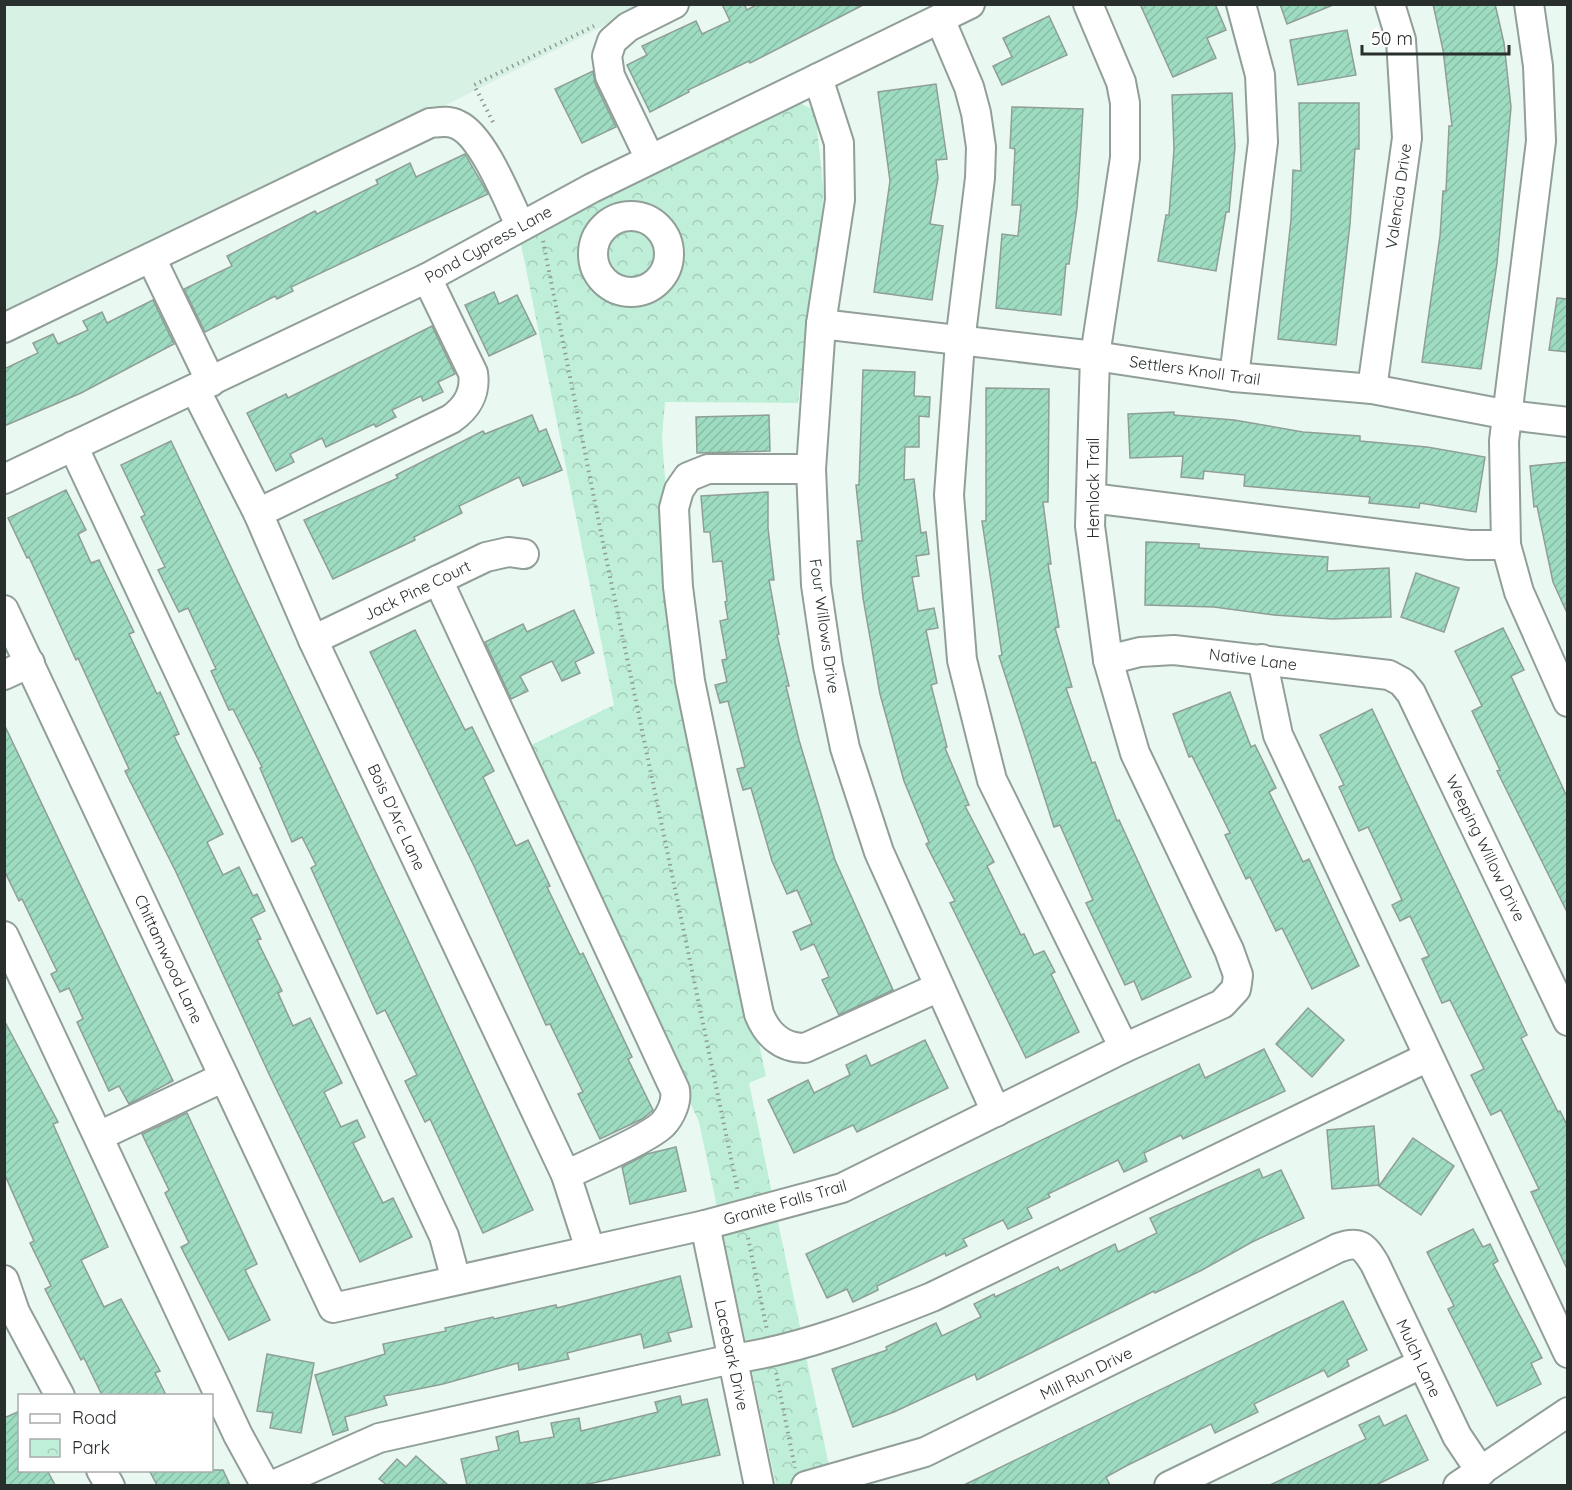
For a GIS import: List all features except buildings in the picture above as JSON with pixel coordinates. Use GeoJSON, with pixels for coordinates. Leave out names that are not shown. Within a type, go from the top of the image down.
{"type":"FeatureCollection","features":[{"type":"Feature","properties":{"kind":"street"},"geometry":{"type":"LineString","coordinates":[[650,159],[610,76],[607,56],[612,41],[628,27],[674,4]]}},
{"type":"Feature","properties":{"kind":"street","name":"Pond Cypress Lane"},"geometry":{"type":"LineString","coordinates":[[4,478],[531,228],[592,188],[818,78],[930,16],[970,4]]}},
{"type":"Feature","properties":{"kind":"street","name":"Hemlock Trail"},"geometry":{"type":"LineString","coordinates":[[1088,4],[1121,82],[1126,125],[1125,158],[1095,356],[1090,526],[1108,660],[1135,753],[1229,950],[1238,975],[1236,989]]}},
{"type":"Feature","properties":{"kind":"street"},"geometry":{"type":"LineString","coordinates":[[1234,377],[1263,142],[1260,75],[1241,4]]}},
{"type":"Feature","properties":{"kind":"street","name":"Valencia Drive"},"geometry":{"type":"LineString","coordinates":[[1372,389],[1407,138],[1401,40],[1390,4]]}},
{"type":"Feature","properties":{"kind":"street"},"geometry":{"type":"LineString","coordinates":[[1529,4],[1538,66],[1541,141],[1504,441],[1506,545],[1519,592],[1568,702]]}},
{"type":"Feature","properties":{"kind":"street"},"geometry":{"type":"LineString","coordinates":[[930,16],[969,87],[981,147],[980,178],[960,342],[949,495],[962,660],[992,780],[1124,1048]]}},
{"type":"Feature","properties":{"kind":"street","name":"Four Willows Drive"},"geometry":{"type":"LineString","coordinates":[[818,78],[838,143],[840,200],[821,324],[811,469],[816,585],[828,666],[846,748],[879,852],[996,1112]]}},
{"type":"Feature","properties":{"kind":"street"},"geometry":{"type":"LineString","coordinates":[[4,328],[420,128],[441,121],[459,125],[473,137],[531,228]]}},
{"type":"Feature","properties":{"kind":"street"},"geometry":{"type":"LineString","coordinates":[[592,188],[610,222]]}},
{"type":"Feature","properties":{"kind":"street","name":"Bois D'Arc Lane"},"geometry":{"type":"LineString","coordinates":[[150,258],[313,640],[566,1175],[590,1249]]}},
{"type":"Feature","properties":{"kind":"street"},"geometry":{"type":"LineString","coordinates":[[258,513],[451,419],[467,404],[473,386],[472,374],[427,278]]}},
{"type":"Feature","properties":{"kind":"street","name":"Settlers Knoll Trail"},"geometry":{"type":"LineString","coordinates":[[821,324],[1095,356],[1234,377],[1372,389],[1509,415],[1568,422]]}},
{"type":"Feature","properties":{"kind":"street"},"geometry":{"type":"LineString","coordinates":[[73,446],[444,1236],[456,1280]]}},
{"type":"Feature","properties":{"kind":"street"},"geometry":{"type":"LineString","coordinates":[[811,469],[708,469],[688,477],[679,490],[674,508],[678,587],[690,681],[759,1014],[767,1032],[775,1038],[805,1047],[939,987]]}},
{"type":"Feature","properties":{"kind":"street"},"geometry":{"type":"LineString","coordinates":[[1091,498],[1469,545],[1506,545]]}},
{"type":"Feature","properties":{"kind":"street","name":"Jack Pine Court"},"geometry":{"type":"LineString","coordinates":[[313,640],[498,553],[524,554]]}},
{"type":"Feature","properties":{"kind":"street"},"geometry":{"type":"LineString","coordinates":[[438,580],[675,1090],[675,1101],[671,1112],[660,1127],[566,1175]]}},
{"type":"Feature","properties":{"kind":"street","name":"Chittamwood Lane"},"geometry":{"type":"LineString","coordinates":[[4,610],[17,669],[224,1077],[333,1308]]}},
{"type":"Feature","properties":{"kind":"street","name":"Native Lane"},"geometry":{"type":"LineString","coordinates":[[1108,660],[1140,652],[1174,650],[1389,675],[1398,680]]}},
{"type":"Feature","properties":{"kind":"street"},"geometry":{"type":"LineString","coordinates":[[1262,659],[1276,729],[1568,1353]]}},
{"type":"Feature","properties":{"kind":"street","name":"Weeping Willow Drive"},"geometry":{"type":"LineString","coordinates":[[1398,680],[1411,693],[1557,970],[1568,1021]]}},
{"type":"Feature","properties":{"kind":"street"},"geometry":{"type":"LineString","coordinates":[[4,936],[238,1436],[266,1485]]}},
{"type":"Feature","properties":{"kind":"street","name":"Granite Falls Trail"},"geometry":{"type":"LineString","coordinates":[[333,1308],[705,1225],[842,1188],[1124,1048],[1222,1004],[1236,989]]}},
{"type":"Feature","properties":{"kind":"street"},"geometry":{"type":"LineString","coordinates":[[271,1485],[379,1438],[732,1359],[772,1353],[859,1326],[932,1297],[1428,1057]]}},
{"type":"Feature","properties":{"kind":"street"},"geometry":{"type":"LineString","coordinates":[[99,1136],[224,1077]]}},
{"type":"Feature","properties":{"kind":"street","name":"Lacebark Drive"},"geometry":{"type":"LineString","coordinates":[[705,1225],[759,1485]]}},
{"type":"Feature","properties":{"kind":"street","name":"Mulch Lane"},"geometry":{"type":"LineString","coordinates":[[1359,1243],[1375,1264],[1457,1436],[1470,1479]]}},
{"type":"Feature","properties":{"kind":"street","name":"Mill Run Drive"},"geometry":{"type":"LineString","coordinates":[[806,1485],[925,1452],[1338,1248],[1359,1243]]}},
{"type":"Feature","properties":{"kind":"street"},"geometry":{"type":"LineString","coordinates":[[4,1280],[15,1312],[59,1394]]}},
{"type":"Feature","properties":{"kind":"street"},"geometry":{"type":"LineString","coordinates":[[1169,1485],[1421,1364]]}},
{"type":"Feature","properties":{"kind":"street"},"geometry":{"type":"LineString","coordinates":[[1470,1479],[1568,1412]]}},
{"type":"Feature","properties":{"kind":"street"},"geometry":{"type":"LineString","coordinates":[[102,1472],[110,1485]]}},
{"type":"Feature","properties":{"kind":"path"},"geometry":{"type":"LineString","coordinates":[[474,85],[597,24]]}},
{"type":"Feature","properties":{"kind":"path"},"geometry":{"type":"LineString","coordinates":[[531,228],[544,251],[740,1204]]}},
{"type":"Feature","properties":{"kind":"shaded area"},"geometry":{"type":"Polygon","coordinates":[[[4,5],[645,5],[358,149],[5,310],[4,5]]]}},
{"type":"Feature","properties":{"kind":"green space"},"geometry":{"type":"Polygon","coordinates":[[[799,103],[815,110],[824,194],[798,403],[665,402],[662,437],[679,671],[766,1076],[749,1083],[833,1485],[776,1485],[699,1122],[527,747],[614,705],[521,244],[565,214],[799,103]]]}}]}
